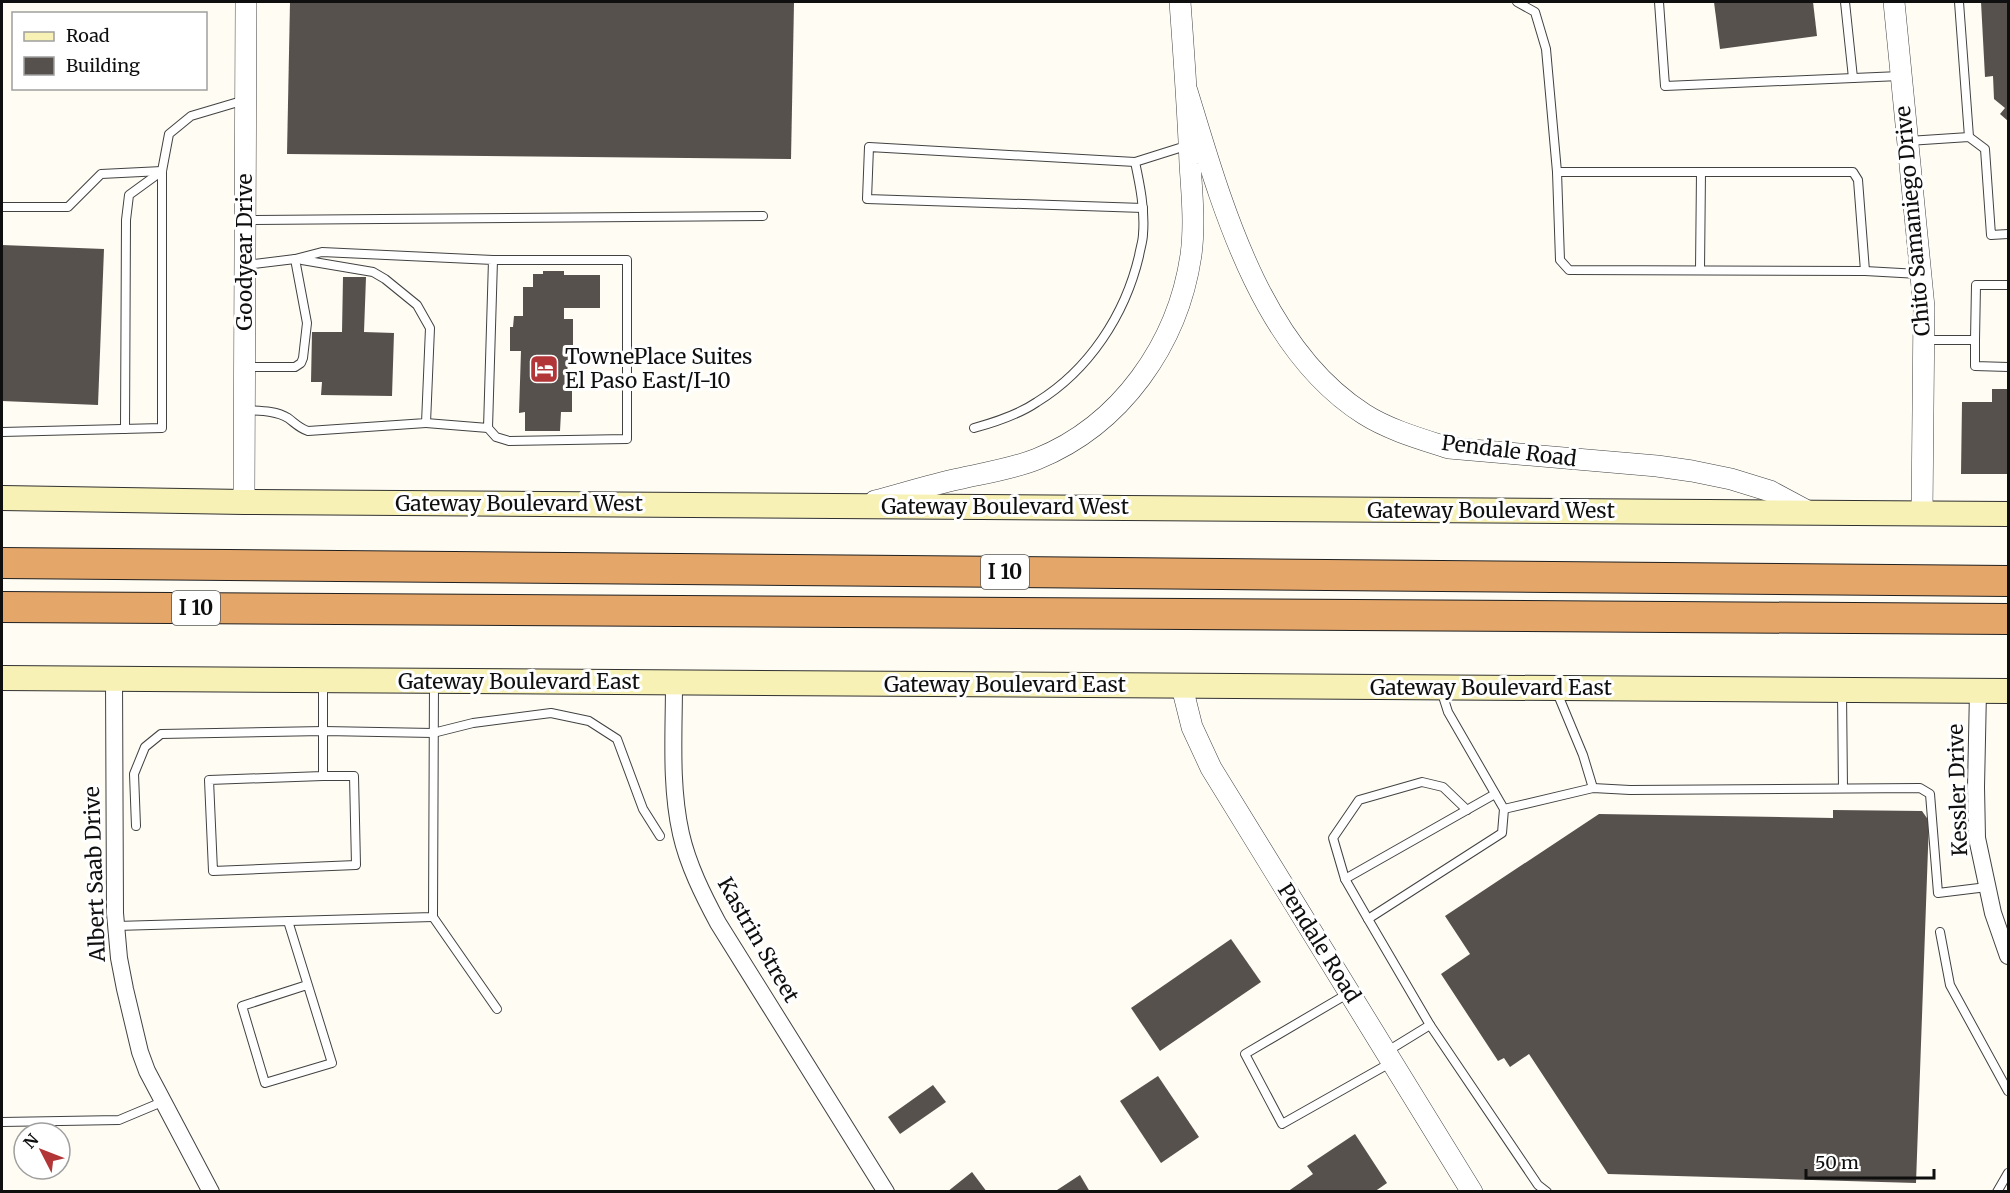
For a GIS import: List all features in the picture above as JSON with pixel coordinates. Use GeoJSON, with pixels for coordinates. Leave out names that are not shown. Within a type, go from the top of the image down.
{"type":"FeatureCollection","features":[{"type":"Feature","properties":{"kind":"highway","name":"I 10"},"geometry":{"type":"LineString","coordinates":[[2,563],[2008,580]]}},
{"type":"Feature","properties":{"kind":"highway","name":"I 10"},"geometry":{"type":"LineString","coordinates":[[2,607],[2008,620]]}},
{"type":"Feature","properties":{"kind":"main road","name":"Gateway Boulevard West"},"geometry":{"type":"LineString","coordinates":[[2,498],[244,502],[2008,514]]}},
{"type":"Feature","properties":{"kind":"main road","name":"Gateway Boulevard East"},"geometry":{"type":"LineString","coordinates":[[2,678],[2008,691]]}},
{"type":"Feature","properties":{"kind":"street","name":"Goodyear Drive"},"geometry":{"type":"LineString","coordinates":[[244,502],[246,2]]}},
{"type":"Feature","properties":{"kind":"street","name":"Pendale Road"},"geometry":{"type":"LineString","coordinates":[[856,506],[1036,459],[1075,440],[1126,396],[1164,342],[1174,321],[1185,285],[1193,227],[1187,91],[1180,2]]}},
{"type":"Feature","properties":{"kind":"street","name":"Chito Samaniego Drive"},"geometry":{"type":"LineString","coordinates":[[1894,2],[1924,307],[1922,514]]}},
{"type":"Feature","properties":{"kind":"street","name":"Pendale Road"},"geometry":{"type":"LineString","coordinates":[[1187,91],[1216,186],[1231,226],[1267,304],[1302,358],[1314,372],[1365,414],[1419,439],[1449,448],[1657,466],[1731,479],[1770,491],[1811,513]]}},
{"type":"Feature","properties":{"kind":"street","name":"Albert Saab Drive"},"geometry":{"type":"LineString","coordinates":[[114,679],[116,926],[119,958],[140,1052],[162,1102],[210,1191]]}},
{"type":"Feature","properties":{"kind":"street","name":"Kastrin Street"},"geometry":{"type":"LineString","coordinates":[[674,683],[675,790],[681,834],[692,866],[718,923],[886,1191]]}},
{"type":"Feature","properties":{"kind":"street","name":"Pendale Road"},"geometry":{"type":"LineString","coordinates":[[1182,687],[1192,727],[1210,768],[1472,1191]]}},
{"type":"Feature","properties":{"kind":"street","name":"Kessler Drive"},"geometry":{"type":"LineString","coordinates":[[1978,691],[1977,838],[1993,913],[2008,956]]}},
{"type":"Feature","properties":{"kind":"lane"},"geometry":{"type":"LineString","coordinates":[[1517,2],[1535,12],[1546,49],[1557,172],[1560,260],[1569,270],[1865,271],[1919,274]]}},
{"type":"Feature","properties":{"kind":"lane"},"geometry":{"type":"LineString","coordinates":[[1659,2],[1665,86],[1901,76]]}},
{"type":"Feature","properties":{"kind":"lane"},"geometry":{"type":"LineString","coordinates":[[1845,2],[1853,78]]}},
{"type":"Feature","properties":{"kind":"lane"},"geometry":{"type":"LineString","coordinates":[[1959,2],[1969,137]]}},
{"type":"Feature","properties":{"kind":"lane"},"geometry":{"type":"LineString","coordinates":[[2,432],[162,428],[162,171],[169,134],[191,116],[246,100]]}},
{"type":"Feature","properties":{"kind":"lane"},"geometry":{"type":"LineString","coordinates":[[1907,141],[1969,137],[1985,149],[1991,235],[2008,234]]}},
{"type":"Feature","properties":{"kind":"lane"},"geometry":{"type":"LineString","coordinates":[[1143,208],[867,199],[869,147],[1135,162],[1190,145]]}},
{"type":"Feature","properties":{"kind":"lane"},"geometry":{"type":"LineString","coordinates":[[974,428],[1003,419],[1037,403],[1065,382],[1100,344],[1121,311],[1134,277],[1143,235],[1143,208],[1135,162]]}},
{"type":"Feature","properties":{"kind":"lane"},"geometry":{"type":"LineString","coordinates":[[125,429],[126,220],[129,195],[162,171]]}},
{"type":"Feature","properties":{"kind":"lane"},"geometry":{"type":"LineString","coordinates":[[2,207],[68,207],[101,174],[162,171]]}},
{"type":"Feature","properties":{"kind":"lane"},"geometry":{"type":"LineString","coordinates":[[1557,172],[1853,172],[1858,180],[1865,271]]}},
{"type":"Feature","properties":{"kind":"lane"},"geometry":{"type":"LineString","coordinates":[[1700,270],[1701,172]]}},
{"type":"Feature","properties":{"kind":"lane"},"geometry":{"type":"LineString","coordinates":[[245,220],[764,216]]}},
{"type":"Feature","properties":{"kind":"lane"},"geometry":{"type":"LineString","coordinates":[[245,265],[295,259],[322,252],[493,260],[627,260],[627,439],[509,441],[496,437],[488,428],[493,260]]}},
{"type":"Feature","properties":{"kind":"lane"},"geometry":{"type":"LineString","coordinates":[[295,259],[373,272],[417,305],[430,328],[426,423]]}},
{"type":"Feature","properties":{"kind":"lane"},"geometry":{"type":"LineString","coordinates":[[244,367],[295,367],[301,363],[307,323],[295,259]]}},
{"type":"Feature","properties":{"kind":"lane"},"geometry":{"type":"LineString","coordinates":[[2008,285],[1976,285],[1975,340],[1975,366],[2008,367]]}},
{"type":"Feature","properties":{"kind":"lane"},"geometry":{"type":"LineString","coordinates":[[1923,340],[1975,340]]}},
{"type":"Feature","properties":{"kind":"lane"},"geometry":{"type":"LineString","coordinates":[[244,410],[280,414],[308,431],[426,423],[488,428]]}},
{"type":"Feature","properties":{"kind":"lane"},"geometry":{"type":"LineString","coordinates":[[323,681],[323,776]]}},
{"type":"Feature","properties":{"kind":"lane"},"geometry":{"type":"LineString","coordinates":[[434,681],[433,917],[497,1009]]}},
{"type":"Feature","properties":{"kind":"lane"},"geometry":{"type":"LineString","coordinates":[[1368,919],[1502,833],[1504,809],[1448,712],[1441,688]]}},
{"type":"Feature","properties":{"kind":"lane"},"geometry":{"type":"LineString","coordinates":[[1555,688],[1583,755],[1593,788]]}},
{"type":"Feature","properties":{"kind":"lane"},"geometry":{"type":"LineString","coordinates":[[1842,690],[1843,788]]}},
{"type":"Feature","properties":{"kind":"lane"},"geometry":{"type":"LineString","coordinates":[[136,826],[134,774],[145,747],[161,734],[324,731],[433,733],[473,723],[551,713],[589,721],[617,739],[643,809],[660,836]]}},
{"type":"Feature","properties":{"kind":"lane"},"geometry":{"type":"LineString","coordinates":[[323,776],[354,776],[356,865],[213,871],[209,780],[323,776]]}},
{"type":"Feature","properties":{"kind":"lane"},"geometry":{"type":"LineString","coordinates":[[1467,810],[1443,787],[1422,782],[1359,800],[1333,838],[1345,879],[1430,1025],[1538,1185],[1546,1191]]}},
{"type":"Feature","properties":{"kind":"lane"},"geometry":{"type":"LineString","coordinates":[[1504,809],[1593,788],[1920,788],[1930,794],[1938,893],[1987,887]]}},
{"type":"Feature","properties":{"kind":"lane"},"geometry":{"type":"LineString","coordinates":[[1345,879],[1495,794]]}},
{"type":"Feature","properties":{"kind":"lane"},"geometry":{"type":"LineString","coordinates":[[116,926],[433,917]]}},
{"type":"Feature","properties":{"kind":"lane"},"geometry":{"type":"LineString","coordinates":[[288,921],[332,1063],[265,1083],[242,1006],[307,985]]}},
{"type":"Feature","properties":{"kind":"lane"},"geometry":{"type":"LineString","coordinates":[[1940,932],[1950,985],[2008,1091]]}},
{"type":"Feature","properties":{"kind":"lane"},"geometry":{"type":"LineString","coordinates":[[1350,992],[1245,1054],[1282,1124],[1389,1057],[1430,1025]]}},
{"type":"Feature","properties":{"kind":"lane"},"geometry":{"type":"LineString","coordinates":[[2,1122],[119,1120],[162,1102]]}},
{"type":"Feature","properties":{"kind":"lane"},"geometry":{"type":"LineString","coordinates":[[1997,1191],[2008,1173]]}},
{"type":"Feature","properties":{"kind":"building"},"geometry":{"type":"Polygon","coordinates":[[[290,2],[794,3],[791,159],[287,154],[290,2]]]}},
{"type":"Feature","properties":{"kind":"building"},"geometry":{"type":"Polygon","coordinates":[[[1714,2],[1813,2],[1817,36],[1720,49],[1714,2]]]}},
{"type":"Feature","properties":{"kind":"building"},"geometry":{"type":"Polygon","coordinates":[[[1981,2],[2008,2],[2008,121],[2000,114],[2005,108],[1994,99],[1993,76],[1985,77],[1981,2]]]}},
{"type":"Feature","properties":{"kind":"building"},"geometry":{"type":"Polygon","coordinates":[[[2,245],[104,249],[98,405],[2,401],[2,245]]]}},
{"type":"Feature","properties":{"kind":"building","name":"TownePlace Suites El Paso East/I-10"},"geometry":{"type":"Polygon","coordinates":[[[543,271],[564,271],[564,275],[600,275],[600,308],[564,308],[564,319],[573,319],[573,348],[568,348],[567,388],[572,388],[572,412],[561,412],[560,431],[525,431],[525,412],[519,413],[521,351],[510,351],[510,327],[513,327],[514,316],[523,316],[523,287],[533,287],[533,274],[543,274],[543,271]]]}},
{"type":"Feature","properties":{"kind":"building"},"geometry":{"type":"Polygon","coordinates":[[[343,277],[366,277],[364,332],[394,333],[392,396],[321,395],[322,382],[311,382],[312,332],[342,332],[343,277]]]}},
{"type":"Feature","properties":{"kind":"building"},"geometry":{"type":"Polygon","coordinates":[[[1992,389],[2008,389],[2008,474],[1961,474],[1962,402],[1992,402],[1992,389]]]}},
{"type":"Feature","properties":{"kind":"building"},"geometry":{"type":"Polygon","coordinates":[[[1833,810],[1922,811],[1929,821],[1916,1183],[1608,1174],[1529,1054],[1510,1067],[1504,1058],[1498,1061],[1441,974],[1470,954],[1445,916],[1599,814],[1833,818],[1833,810]]]}},
{"type":"Feature","properties":{"kind":"building"},"geometry":{"type":"Polygon","coordinates":[[[1231,939],[1261,982],[1160,1051],[1131,1008],[1231,939]]]}},
{"type":"Feature","properties":{"kind":"building"},"geometry":{"type":"Polygon","coordinates":[[[1158,1076],[1199,1137],[1161,1163],[1120,1101],[1158,1076]]]}},
{"type":"Feature","properties":{"kind":"building"},"geometry":{"type":"Polygon","coordinates":[[[933,1085],[946,1102],[900,1134],[888,1117],[933,1085]]]}},
{"type":"Feature","properties":{"kind":"building"},"geometry":{"type":"Polygon","coordinates":[[[1355,1134],[1387,1183],[1374,1192],[1287,1192],[1313,1174],[1307,1166],[1355,1134]]]}},
{"type":"Feature","properties":{"kind":"building"},"geometry":{"type":"Polygon","coordinates":[[[972,1172],[987,1192],[947,1192],[972,1172]]]}},
{"type":"Feature","properties":{"kind":"building"},"geometry":{"type":"Polygon","coordinates":[[[1080,1175],[1090,1192],[1054,1192],[1080,1175]]]}},
{"type":"Feature","properties":{"kind":"place","name":"TownePlace Suites El Paso East/I-10"},"geometry":{"type":"Point","coordinates":[544,369]}}]}
